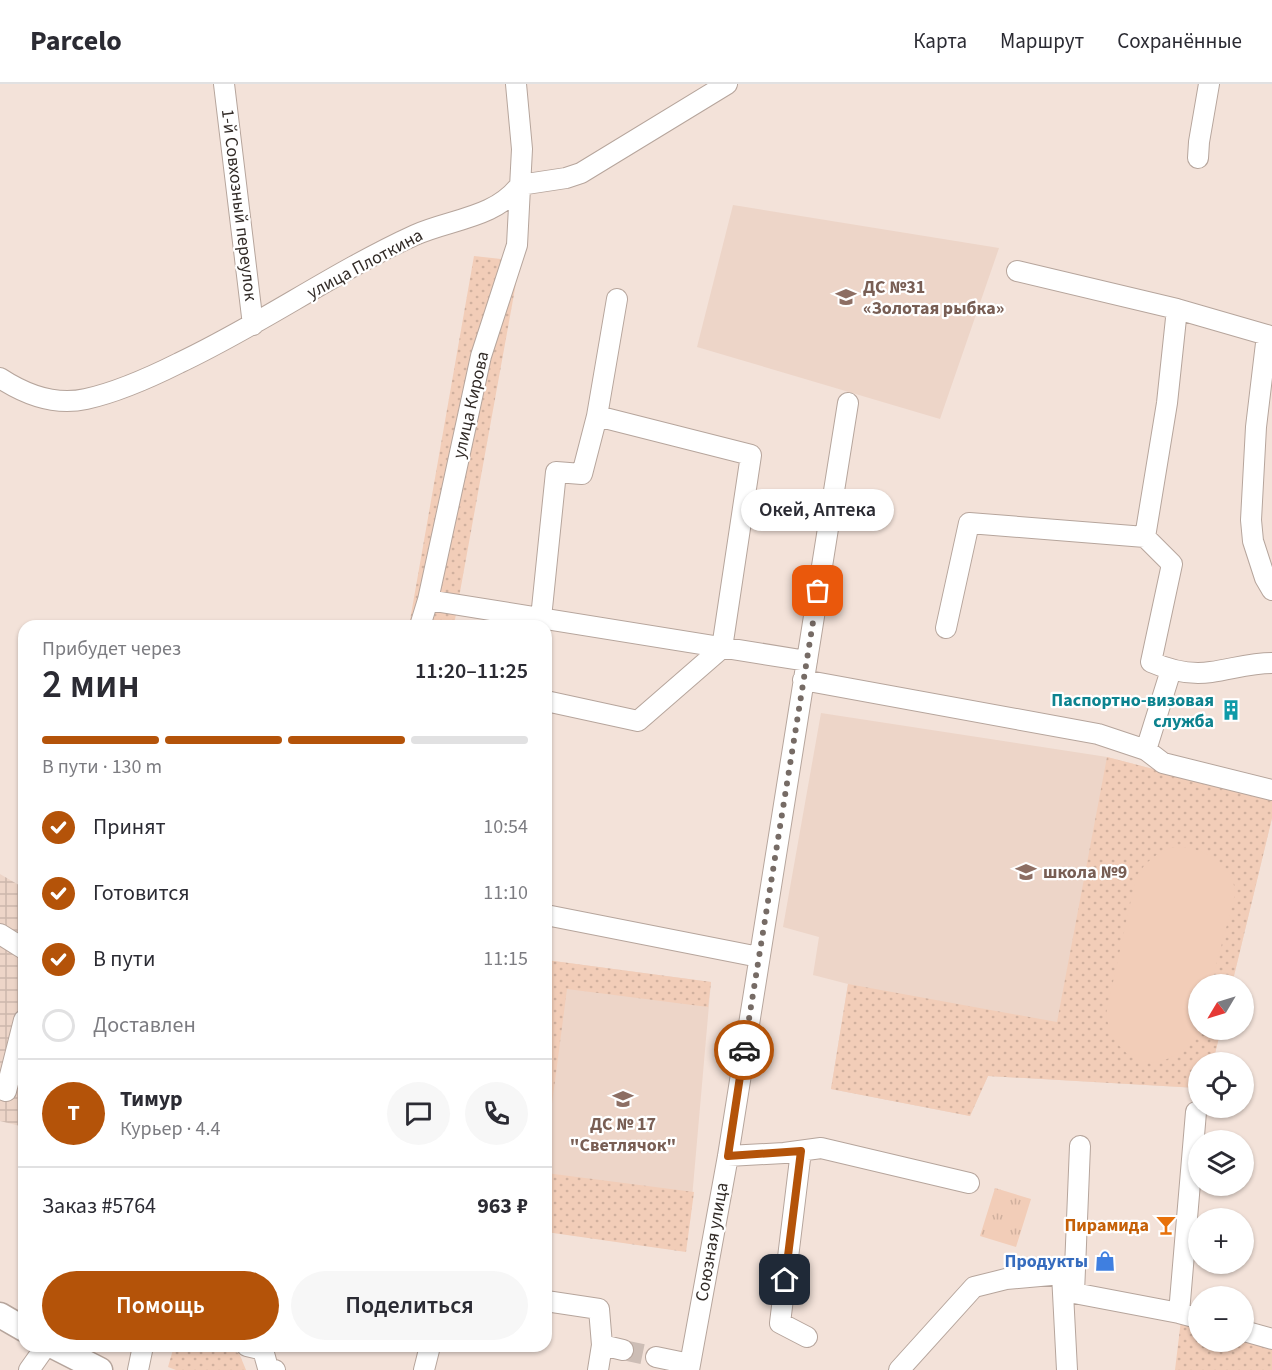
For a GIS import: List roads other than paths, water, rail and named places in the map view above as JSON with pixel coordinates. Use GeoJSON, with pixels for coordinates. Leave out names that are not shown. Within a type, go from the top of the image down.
{"type":"FeatureCollection","features":[{"type":"Feature","properties":{"kind":"main road"},"geometry":{"type":"LineString","coordinates":[[0,1315],[18,1326]]}},
{"type":"Feature","properties":{"kind":"main road"},"geometry":{"type":"LineString","coordinates":[[65,1352],[100,1370]]}},
{"type":"Feature","properties":{"kind":"street","name":"1-й Совхозный переулок"},"geometry":{"type":"LineString","coordinates":[[224,84],[253,325]]}},
{"type":"Feature","properties":{"kind":"street","name":"улица Кирова"},"geometry":{"type":"LineString","coordinates":[[422,620],[481,356],[517,245],[522,149],[516,84]]}},
{"type":"Feature","properties":{"kind":"street"},"geometry":{"type":"LineString","coordinates":[[520,185],[566,178],[580,173],[727,84]]}},
{"type":"Feature","properties":{"kind":"street"},"geometry":{"type":"LineString","coordinates":[[1198,158],[1198,142],[1209,84]]}},
{"type":"Feature","properties":{"kind":"street","name":"улица Плоткина"},"geometry":{"type":"LineString","coordinates":[[0,378],[42,398],[60,401],[86,399],[132,384],[199,354],[384,250],[417,234],[495,207],[513,195],[520,185]]}},
{"type":"Feature","properties":{"kind":"street"},"geometry":{"type":"LineString","coordinates":[[1017,271],[1177,309],[1269,336],[1256,427],[1251,520],[1253,541],[1265,578],[1272,590]]}},
{"type":"Feature","properties":{"kind":"street"},"geometry":{"type":"LineString","coordinates":[[541,618],[556,472],[582,474],[597,416],[617,299]]}},
{"type":"Feature","properties":{"kind":"street"},"geometry":{"type":"LineString","coordinates":[[1145,537],[1167,404],[1177,309]]}},
{"type":"Feature","properties":{"kind":"street","name":"Союзная улица"},"geometry":{"type":"LineString","coordinates":[[690,1367],[728,1156],[848,404]]}},
{"type":"Feature","properties":{"kind":"street"},"geometry":{"type":"LineString","coordinates":[[552,702],[638,720],[722,648],[751,455],[597,416]]}},
{"type":"Feature","properties":{"kind":"street"},"geometry":{"type":"LineString","coordinates":[[946,628],[969,523],[1145,537],[1172,564],[1151,662],[1171,670],[1209,673],[1248,664],[1272,663]]}},
{"type":"Feature","properties":{"kind":"street"},"geometry":{"type":"LineString","coordinates":[[428,600],[722,648],[805,671],[1098,734],[1146,750],[1163,763],[1272,790]]}},
{"type":"Feature","properties":{"kind":"street"},"geometry":{"type":"LineString","coordinates":[[1146,750],[1171,670]]}},
{"type":"Feature","properties":{"kind":"street"},"geometry":{"type":"LineString","coordinates":[[552,916],[759,957]]}},
{"type":"Feature","properties":{"kind":"street"},"geometry":{"type":"LineString","coordinates":[[0,934],[18,945]]}},
{"type":"Feature","properties":{"kind":"street"},"geometry":{"type":"LineString","coordinates":[[0,1089],[6,1091],[18,1044]]}},
{"type":"Feature","properties":{"kind":"street"},"geometry":{"type":"LineString","coordinates":[[1179,1313],[1195,1118]]}},
{"type":"Feature","properties":{"kind":"street"},"geometry":{"type":"LineString","coordinates":[[1074,1293],[1080,1146]]}},
{"type":"Feature","properties":{"kind":"street"},"geometry":{"type":"LineString","coordinates":[[728,1156],[821,1148],[969,1183]]}},
{"type":"Feature","properties":{"kind":"street"},"geometry":{"type":"LineString","coordinates":[[801,1151],[780,1323],[807,1337]]}},
{"type":"Feature","properties":{"kind":"street"},"geometry":{"type":"LineString","coordinates":[[1062,1274],[1074,1293],[1188,1315]]}},
{"type":"Feature","properties":{"kind":"street"},"geometry":{"type":"LineString","coordinates":[[899,1370],[974,1287],[1006,1279],[1062,1274]]}},
{"type":"Feature","properties":{"kind":"street"},"geometry":{"type":"LineString","coordinates":[[1062,1274],[1067,1370]]}},
{"type":"Feature","properties":{"kind":"street"},"geometry":{"type":"LineString","coordinates":[[552,1302],[598,1309],[602,1345],[598,1370]]}},
{"type":"Feature","properties":{"kind":"street"},"geometry":{"type":"LineString","coordinates":[[1254,1334],[1272,1339]]}},
{"type":"Feature","properties":{"kind":"street"},"geometry":{"type":"LineString","coordinates":[[602,1345],[623,1350]]}},
{"type":"Feature","properties":{"kind":"street"},"geometry":{"type":"LineString","coordinates":[[29,1370],[42,1352]]}},
{"type":"Feature","properties":{"kind":"street"},"geometry":{"type":"LineString","coordinates":[[138,1370],[142,1352]]}},
{"type":"Feature","properties":{"kind":"street"},"geometry":{"type":"LineString","coordinates":[[263,1352],[268,1368],[275,1370]]}},
{"type":"Feature","properties":{"kind":"street"},"geometry":{"type":"LineString","coordinates":[[424,1370],[428,1352]]}},
{"type":"Feature","properties":{"kind":"street"},"geometry":{"type":"LineString","coordinates":[[656,1357],[690,1367]]}},
{"type":"Feature","properties":{"kind":"tunnel"},"geometry":{"type":"LineString","coordinates":[[623,1350],[656,1357]]}},
{"type":"Feature","properties":{"kind":"place","name":"ДС №31 «Золотая рыбка»"},"geometry":{"type":"Point","coordinates":[846,297]}},
{"type":"Feature","properties":{"kind":"place","name":"Окей, Аптека"},"geometry":{"type":"Point","coordinates":[818,591]}},
{"type":"Feature","properties":{"kind":"place","name":"Паспортно-визовая служба"},"geometry":{"type":"Point","coordinates":[1231,710]}},
{"type":"Feature","properties":{"kind":"place","name":"школа №9"},"geometry":{"type":"Point","coordinates":[1026,872]}},
{"type":"Feature","properties":{"kind":"place","name":"ДС № 17 \"Светлячок\""},"geometry":{"type":"Point","coordinates":[623,1099]}},
{"type":"Feature","properties":{"kind":"place","name":"Пирамида"},"geometry":{"type":"Point","coordinates":[1166,1225]}},
{"type":"Feature","properties":{"kind":"place","name":"Продукты"},"geometry":{"type":"Point","coordinates":[1105,1261]}}]}
